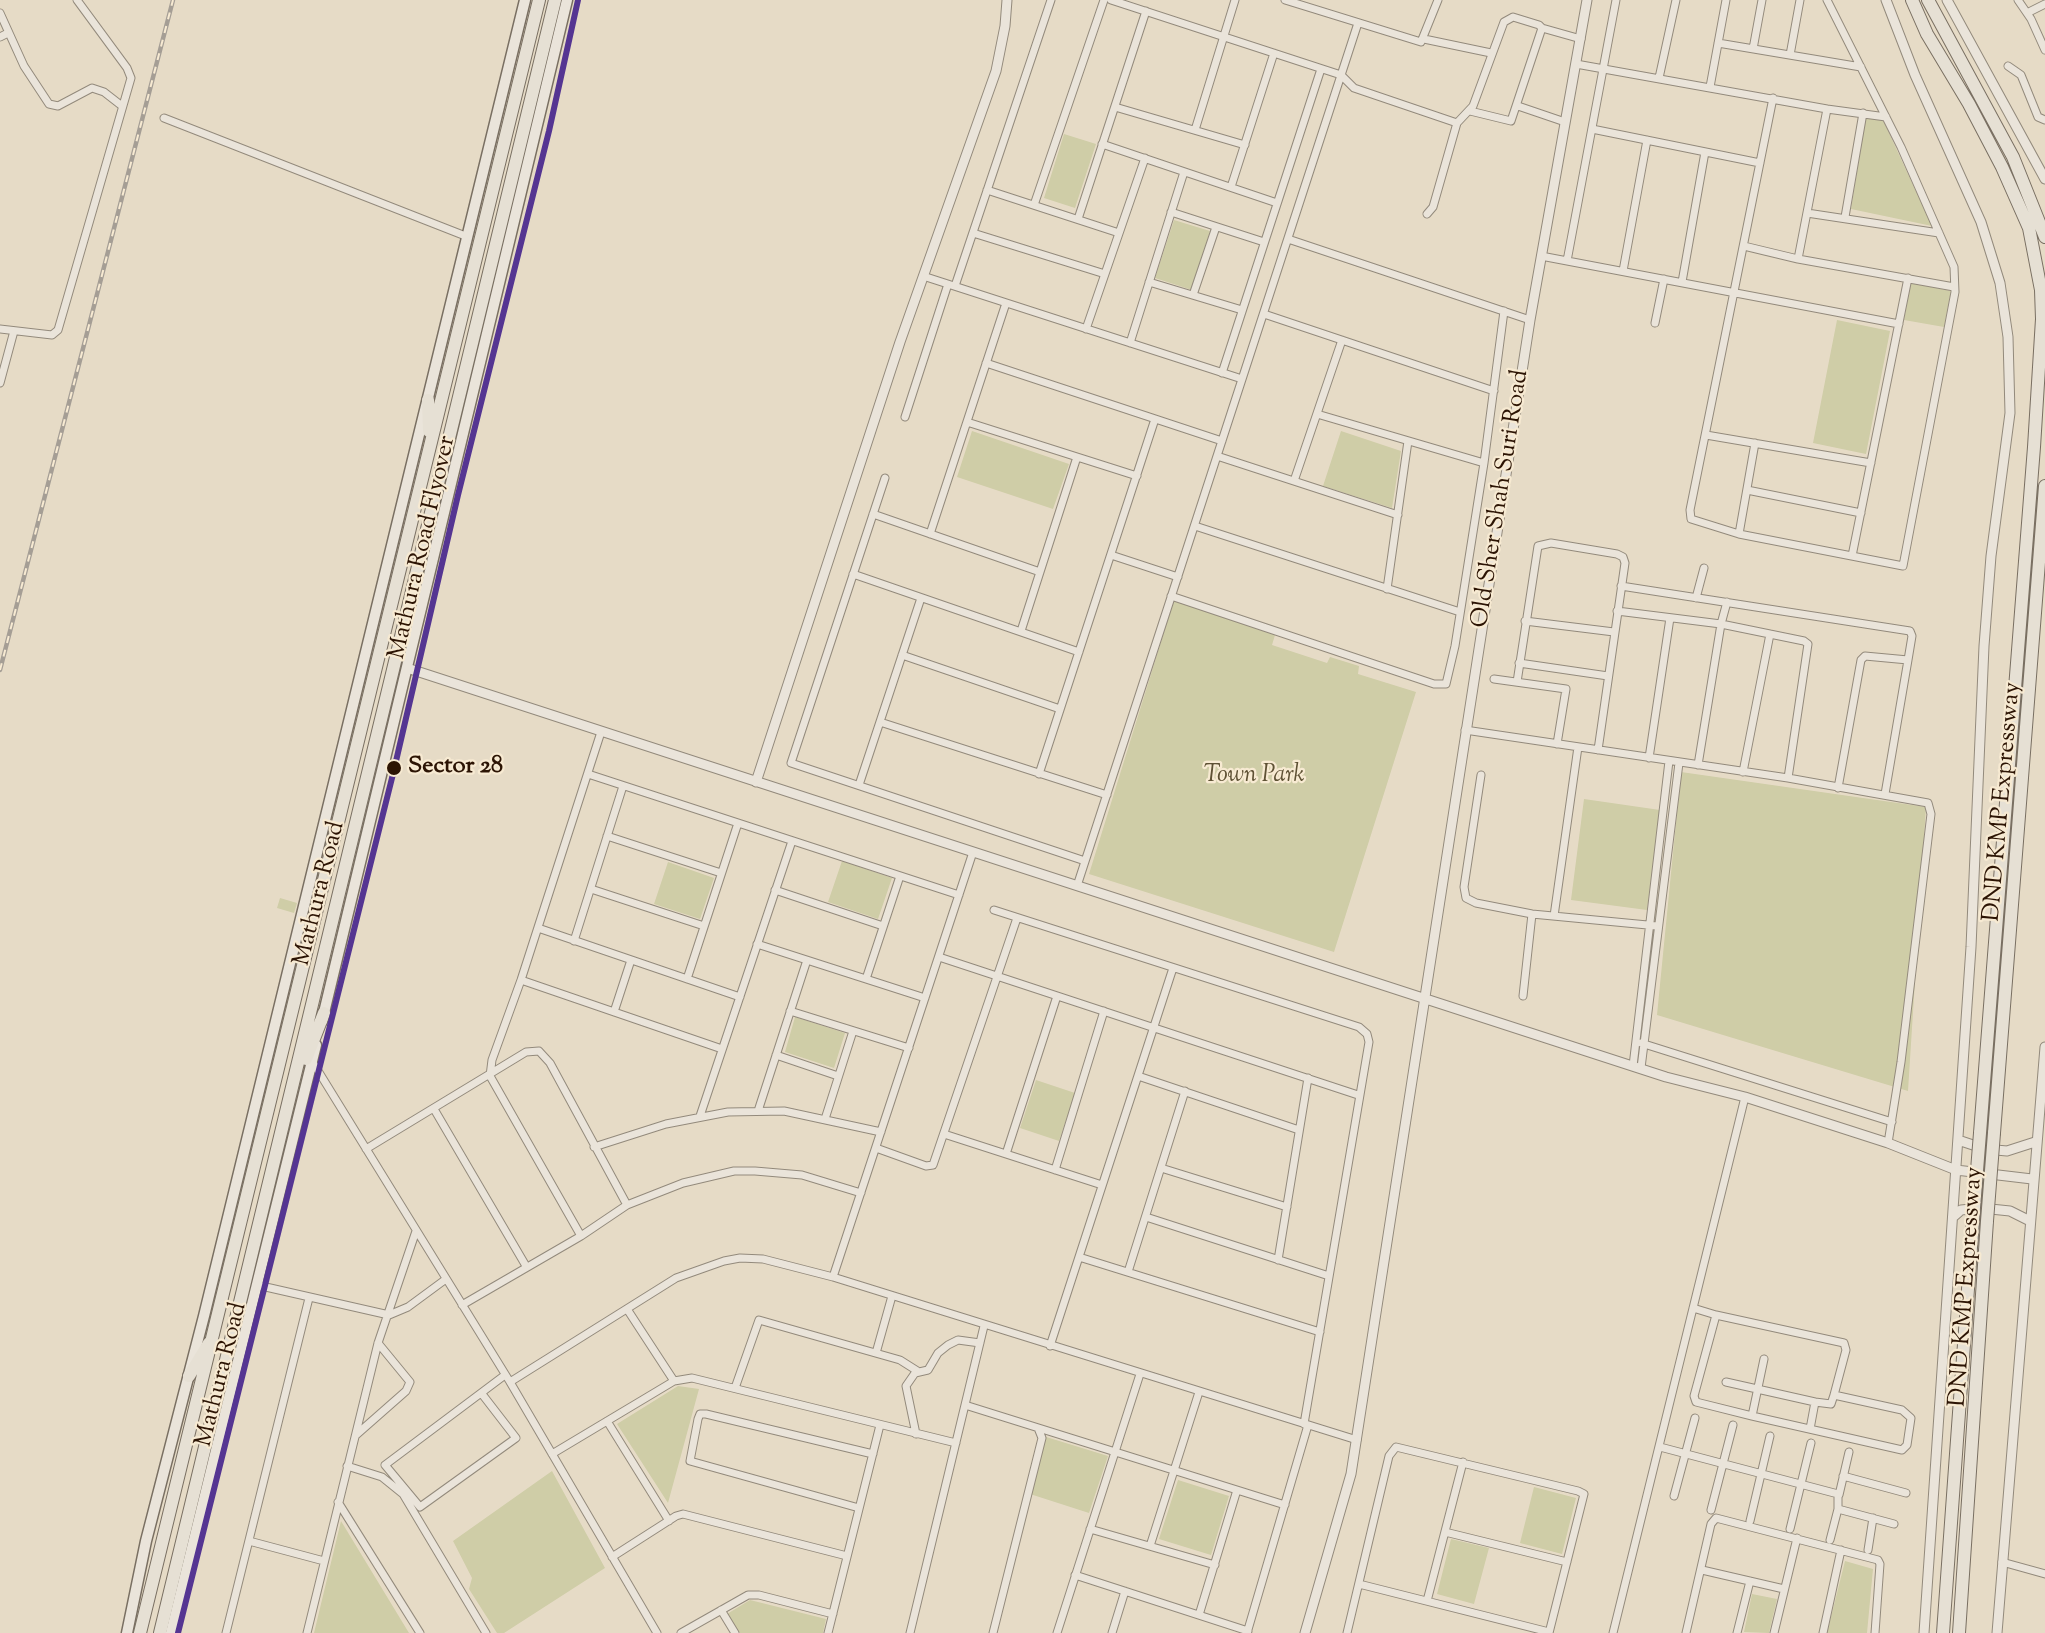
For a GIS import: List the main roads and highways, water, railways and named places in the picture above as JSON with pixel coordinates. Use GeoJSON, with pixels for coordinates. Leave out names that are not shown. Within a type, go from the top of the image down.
{"type":"FeatureCollection","features":[{"type":"Feature","properties":{"kind":"highway","name":"Mathura Road Flyover"},"geometry":{"type":"LineString","coordinates":[[428,454],[539,0]]}},
{"type":"Feature","properties":{"kind":"highway","name":"Mathura Road Flyover"},"geometry":{"type":"LineString","coordinates":[[291,1095],[555,0]]}},
{"type":"Feature","properties":{"kind":"highway","name":"DND KMP Expressway"},"geometry":{"type":"LineString","coordinates":[[1912,0],[1927,34],[1969,104],[2002,167],[2029,228],[2041,290],[2042,319],[1944,1633]]}},
{"type":"Feature","properties":{"kind":"highway"},"geometry":{"type":"LineString","coordinates":[[1928,0],[2013,157],[2045,237]]}},
{"type":"Feature","properties":{"kind":"highway"},"geometry":{"type":"LineString","coordinates":[[428,400],[428,454]]}},
{"type":"Feature","properties":{"kind":"highway","name":"Mathura Road"},"geometry":{"type":"LineString","coordinates":[[214,1334],[428,454]]}},
{"type":"Feature","properties":{"kind":"highway","name":"DND KMP Expressway"},"geometry":{"type":"LineString","coordinates":[[1959,1633],[1987,1221],[2040,593],[2045,486]]}},
{"type":"Feature","properties":{"kind":"highway"},"geometry":{"type":"LineString","coordinates":[[291,1095],[324,1013]]}},
{"type":"Feature","properties":{"kind":"highway","name":"Mathura Road"},"geometry":{"type":"LineString","coordinates":[[161,1633],[291,1095]]}},
{"type":"Feature","properties":{"kind":"highway"},"geometry":{"type":"LineString","coordinates":[[189,1376],[214,1334]]}},
{"type":"Feature","properties":{"kind":"highway"},"geometry":{"type":"LineString","coordinates":[[140,1633],[214,1334]]}},
{"type":"Feature","properties":{"kind":"main road"},"geometry":{"type":"LineString","coordinates":[[127,1633],[146,1541],[189,1376],[525,0]]}},
{"type":"Feature","properties":{"kind":"main road"},"geometry":{"type":"LineString","coordinates":[[171,1633],[324,1013],[567,0]]}},
{"type":"Feature","properties":{"kind":"railway"},"geometry":{"type":"LineString","coordinates":[[0,670],[173,0]]}},
{"type":"Feature","properties":{"kind":"place","name":"Sector 28"},"geometry":{"type":"Point","coordinates":[394,768]}},
{"type":"Feature","properties":{"kind":"park label","name":"Town Park"},"geometry":{"type":"Point","coordinates":[1254,777]}}]}
